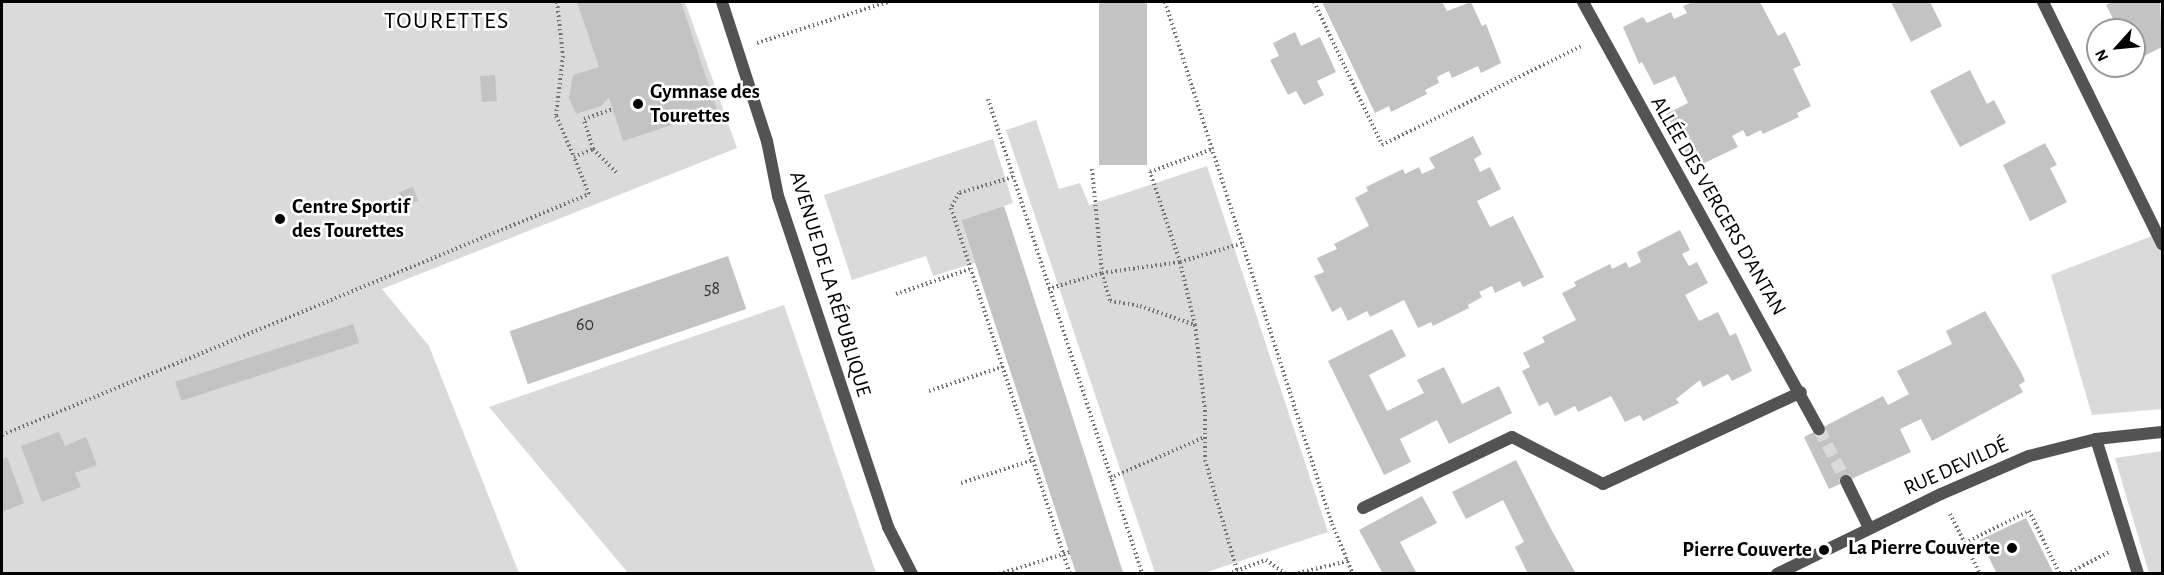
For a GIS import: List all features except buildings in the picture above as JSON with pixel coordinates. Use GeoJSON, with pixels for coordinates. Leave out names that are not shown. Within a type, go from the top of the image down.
{"type":"FeatureCollection","features":[{"type":"Feature","properties":{"kind":"street","name":"AVENUE DE LA RÉPUBLIQUE"},"geometry":{"type":"LineString","coordinates":[[722,2],[767,141],[782,207],[888,527],[912,573]]}},
{"type":"Feature","properties":{"kind":"street","name":"ALLÉE DES VERGERS D'ANTAN"},"geometry":{"type":"LineString","coordinates":[[1583,2],[1801,392],[1819,429]]}},
{"type":"Feature","properties":{"kind":"street"},"geometry":{"type":"LineString","coordinates":[[2043,2],[2163,244]]}},
{"type":"Feature","properties":{"kind":"street"},"geometry":{"type":"LineString","coordinates":[[1363,508],[1512,437],[1603,484],[1801,392]]}},
{"type":"Feature","properties":{"kind":"street","name":"RUE DEVILDÉ"},"geometry":{"type":"LineString","coordinates":[[1777,573],[1941,494],[2029,456],[2097,439],[2163,432]]}},
{"type":"Feature","properties":{"kind":"street"},"geometry":{"type":"LineString","coordinates":[[2097,439],[2138,573]]}},
{"type":"Feature","properties":{"kind":"street"},"geometry":{"type":"LineString","coordinates":[[1846,481],[1869,528]]}},
{"type":"Feature","properties":{"kind":"path"},"geometry":{"type":"LineString","coordinates":[[2,435],[589,194],[556,116],[563,56],[557,2]]}},
{"type":"Feature","properties":{"kind":"path"},"geometry":{"type":"LineString","coordinates":[[737,49],[888,2]]}},
{"type":"Feature","properties":{"kind":"path"},"geometry":{"type":"LineString","coordinates":[[1165,2],[1353,573]]}},
{"type":"Feature","properties":{"kind":"path"},"geometry":{"type":"LineString","coordinates":[[1314,2],[1382,145],[1601,37]]}},
{"type":"Feature","properties":{"kind":"path"},"geometry":{"type":"LineString","coordinates":[[988,99],[1142,573]]}},
{"type":"Feature","properties":{"kind":"path"},"geometry":{"type":"LineString","coordinates":[[613,109],[584,120],[593,149],[617,173]]}},
{"type":"Feature","properties":{"kind":"path"},"geometry":{"type":"LineString","coordinates":[[574,157],[593,149]]}},
{"type":"Feature","properties":{"kind":"path"},"geometry":{"type":"LineString","coordinates":[[1213,149],[1150,172],[1180,262],[1195,325],[1205,460],[1238,570]]}},
{"type":"Feature","properties":{"kind":"path"},"geometry":{"type":"LineString","coordinates":[[1092,169],[1102,273],[1110,301],[1140,306],[1195,325]]}},
{"type":"Feature","properties":{"kind":"path"},"geometry":{"type":"LineString","coordinates":[[1013,177],[959,193],[951,208],[1070,573]]}},
{"type":"Feature","properties":{"kind":"path"},"geometry":{"type":"LineString","coordinates":[[1048,289],[1102,273],[1180,262],[1243,243]]}},
{"type":"Feature","properties":{"kind":"path"},"geometry":{"type":"LineString","coordinates":[[896,294],[970,269]]}},
{"type":"Feature","properties":{"kind":"path"},"geometry":{"type":"LineString","coordinates":[[929,391],[1002,367]]}},
{"type":"Feature","properties":{"kind":"path"},"geometry":{"type":"LineString","coordinates":[[1110,478],[1205,437]]}},
{"type":"Feature","properties":{"kind":"path"},"geometry":{"type":"LineString","coordinates":[[961,483],[1033,460]]}},
{"type":"Feature","properties":{"kind":"path"},"geometry":{"type":"LineString","coordinates":[[1941,494],[1980,573]]}},
{"type":"Feature","properties":{"kind":"path"},"geometry":{"type":"LineString","coordinates":[[1965,543],[2028,511],[2060,573]]}},
{"type":"Feature","properties":{"kind":"path"},"geometry":{"type":"LineString","coordinates":[[2067,573],[2129,542]]}},
{"type":"Feature","properties":{"kind":"path"},"geometry":{"type":"LineString","coordinates":[[999,573],[1070,552]]}},
{"type":"Feature","properties":{"kind":"path"},"geometry":{"type":"LineString","coordinates":[[1228,573],[1266,560],[1286,573]]}},
{"type":"Feature","properties":{"kind":"path"},"geometry":{"type":"LineString","coordinates":[[1294,573],[1348,561]]}},
{"type":"Feature","properties":{"kind":"shaded area","name":"Centre Sportif des Tourettes"},"geometry":{"type":"Polygon","coordinates":[[[2,2],[685,2],[737,148],[382,289],[429,346],[519,573],[2,573],[2,2]]]}},
{"type":"Feature","properties":{"kind":"shaded area"},"geometry":{"type":"Polygon","coordinates":[[[1036,120],[1059,189],[1080,183],[1089,205],[1207,166],[1328,532],[1204,573],[1155,573],[1006,130],[1036,120]]]}},
{"type":"Feature","properties":{"kind":"shaded area"},"geometry":{"type":"Polygon","coordinates":[[[993,139],[1013,203],[961,220],[975,263],[933,276],[926,256],[852,280],[824,195],[993,139]]]}},
{"type":"Feature","properties":{"kind":"shaded area"},"geometry":{"type":"Polygon","coordinates":[[[2162,232],[2162,409],[2092,415],[2051,275],[2162,232]]]}},
{"type":"Feature","properties":{"kind":"shaded area"},"geometry":{"type":"Polygon","coordinates":[[[784,305],[876,573],[628,573],[489,407],[784,305]]]}},
{"type":"Feature","properties":{"kind":"shaded area"},"geometry":{"type":"Polygon","coordinates":[[[2162,451],[2162,573],[2149,573],[2115,458],[2162,451]]]}},
{"type":"Feature","properties":{"kind":"tunnel"},"geometry":{"type":"LineString","coordinates":[[1819,429],[1846,481]]}},
{"type":"Feature","properties":{"kind":"place","name":"Gymnase des Tourettes"},"geometry":{"type":"Point","coordinates":[638,104]}},
{"type":"Feature","properties":{"kind":"place","name":"Centre Sportif des Tourettes"},"geometry":{"type":"Point","coordinates":[280,219]}},
{"type":"Feature","properties":{"kind":"place","name":"La Pierre Couverte"},"geometry":{"type":"Point","coordinates":[2012,548]}},
{"type":"Feature","properties":{"kind":"place","name":"Pierre Couverte"},"geometry":{"type":"Point","coordinates":[1824,550]}},
{"type":"Feature","properties":{"kind":"district","name":"TOURETTES"},"geometry":{"type":"Point","coordinates":[447,22]}}]}
